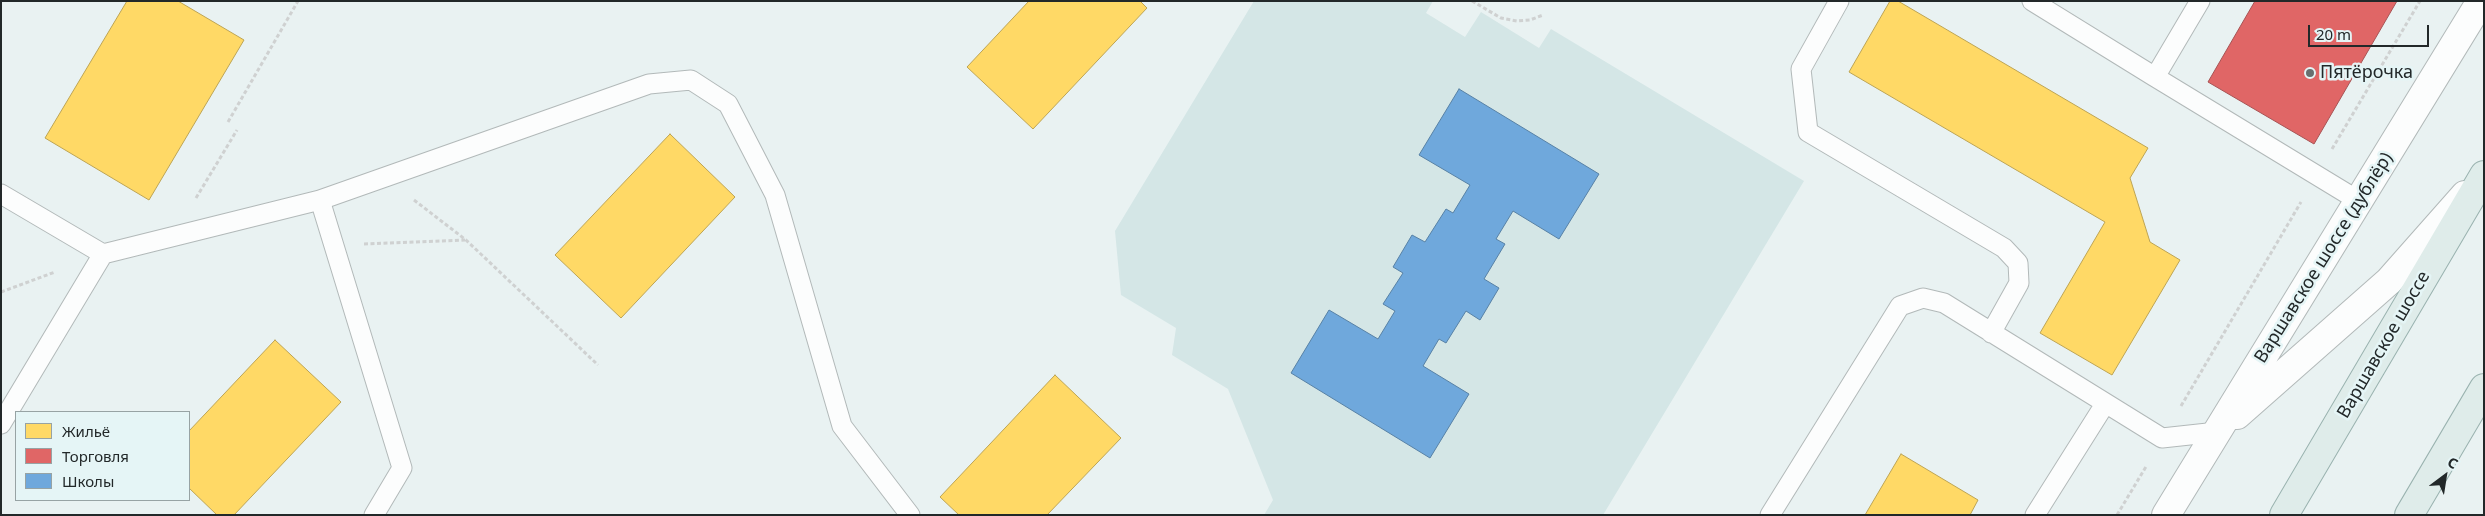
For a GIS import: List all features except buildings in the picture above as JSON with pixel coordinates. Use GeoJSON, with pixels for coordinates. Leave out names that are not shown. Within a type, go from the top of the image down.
{"type":"FeatureCollection","features":[{"type":"Feature","properties":{"kind":"main road","name":"Варшавское шоссе"},"geometry":{"type":"LineString","coordinates":[[2284,515],[2484,174]]}},
{"type":"Feature","properties":{"kind":"main road"},"geometry":{"type":"LineString","coordinates":[[2409,515],[2484,388]]}},
{"type":"Feature","properties":{"kind":"street","name":"Варшавское шоссе (дублёр)"},"geometry":{"type":"LineString","coordinates":[[2166,515],[2481,1]]}},
{"type":"Feature","properties":{"kind":"street"},"geometry":{"type":"LineString","coordinates":[[2217,432],[2389,282],[2484,174]]}},
{"type":"Feature","properties":{"kind":"lane"},"geometry":{"type":"LineString","coordinates":[[1839,1],[1801,69],[1808,132],[2004,248],[2018,264],[2019,283],[1992,333]]}},
{"type":"Feature","properties":{"kind":"lane"},"geometry":{"type":"LineString","coordinates":[[2032,1],[2359,201]]}},
{"type":"Feature","properties":{"kind":"lane"},"geometry":{"type":"LineString","coordinates":[[2155,77],[2200,1]]}},
{"type":"Feature","properties":{"kind":"lane"},"geometry":{"type":"LineString","coordinates":[[1,194],[103,254],[320,200],[649,84],[690,80],[728,104],[775,195],[842,426],[910,515]]}},
{"type":"Feature","properties":{"kind":"lane"},"geometry":{"type":"LineString","coordinates":[[320,200],[402,468],[374,515]]}},
{"type":"Feature","properties":{"kind":"lane"},"geometry":{"type":"LineString","coordinates":[[1,424],[103,254]]}},
{"type":"Feature","properties":{"kind":"lane"},"geometry":{"type":"LineString","coordinates":[[1770,515],[1900,306],[1923,298],[1944,303],[2104,404],[2162,438],[2217,432]]}},
{"type":"Feature","properties":{"kind":"lane"},"geometry":{"type":"LineString","coordinates":[[2035,515],[2104,404]]}},
{"type":"Feature","properties":{"kind":"path"},"geometry":{"type":"LineString","coordinates":[[228,122],[298,1]]}},
{"type":"Feature","properties":{"kind":"path"},"geometry":{"type":"LineString","coordinates":[[1472,1],[1501,18],[1523,21],[1543,15]]}},
{"type":"Feature","properties":{"kind":"path"},"geometry":{"type":"LineString","coordinates":[[2117,515],[2420,1]]}},
{"type":"Feature","properties":{"kind":"path"},"geometry":{"type":"LineString","coordinates":[[195,200],[237,130]]}},
{"type":"Feature","properties":{"kind":"path"},"geometry":{"type":"LineString","coordinates":[[384,177],[466,240],[598,365]]}},
{"type":"Feature","properties":{"kind":"path"},"geometry":{"type":"LineString","coordinates":[[334,246],[466,240]]}},
{"type":"Feature","properties":{"kind":"path"},"geometry":{"type":"LineString","coordinates":[[1,292],[103,254]]}},
{"type":"Feature","properties":{"kind":"shaded area"},"geometry":{"type":"Polygon","coordinates":[[[1254,1],[1433,1],[1426,13],[1465,37],[1481,12],[1539,48],[1551,29],[1804,181],[1603,515],[1264,515],[1273,500],[1228,389],[1172,355],[1176,328],[1121,295],[1115,231],[1254,1]]]}},
{"type":"Feature","properties":{"kind":"place","name":"Пятёрочка"},"geometry":{"type":"Point","coordinates":[2310,73]}}]}
